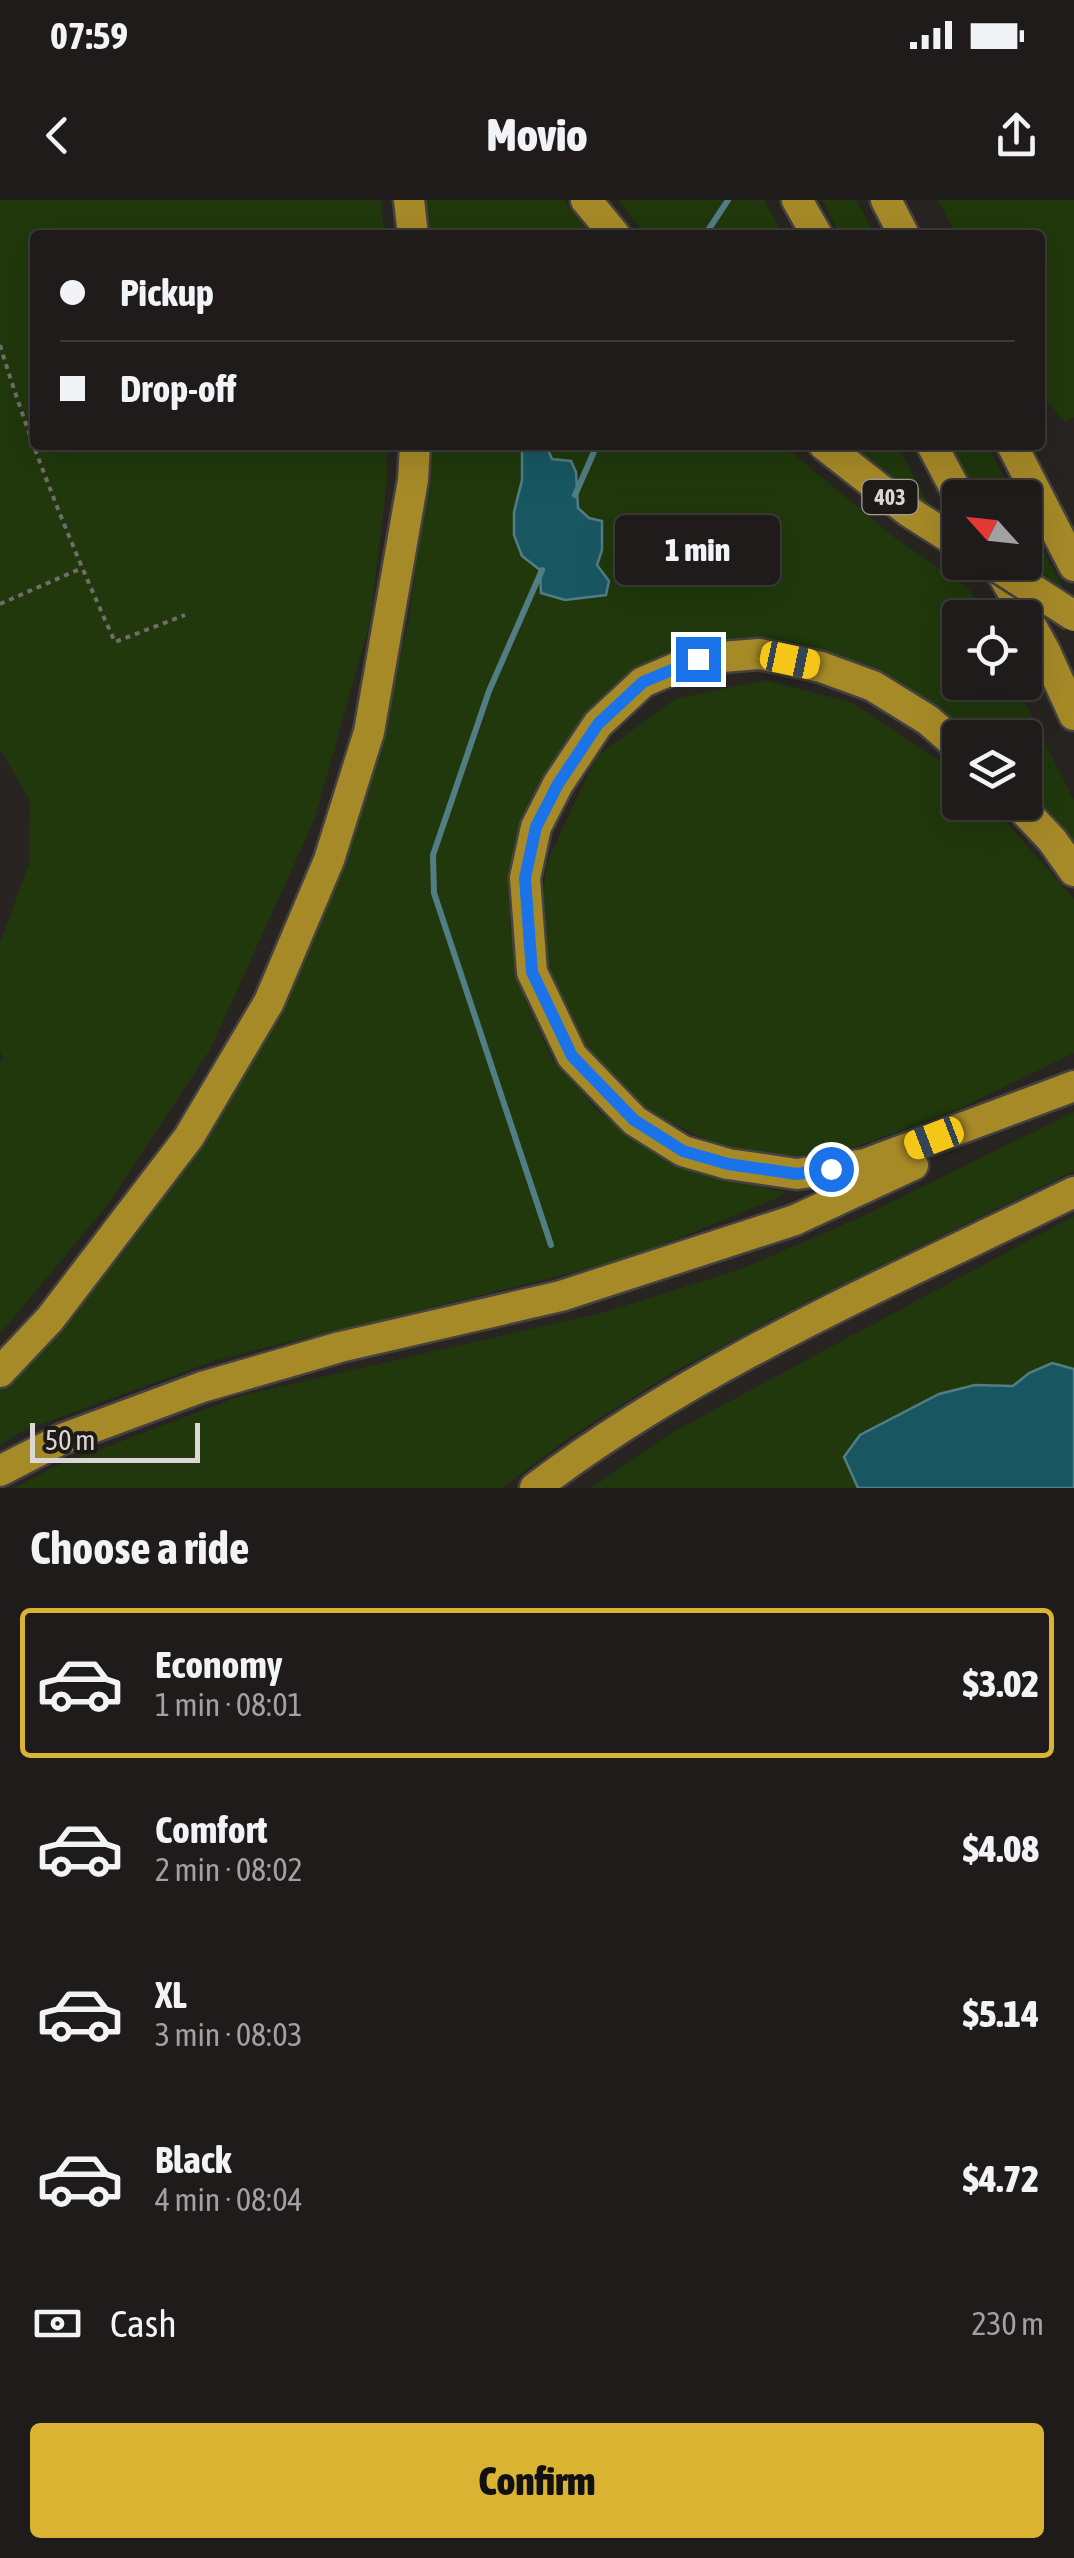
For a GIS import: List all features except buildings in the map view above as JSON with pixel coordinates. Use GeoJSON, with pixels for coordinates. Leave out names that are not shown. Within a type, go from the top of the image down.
{"type":"FeatureCollection","features":[{"type":"Feature","properties":{"kind":"highway"},"geometry":{"type":"LineString","coordinates":[[409,200],[412,230]]}},
{"type":"Feature","properties":{"kind":"highway"},"geometry":{"type":"LineString","coordinates":[[586,200],[611,230]]}},
{"type":"Feature","properties":{"kind":"highway"},"geometry":{"type":"LineString","coordinates":[[797,200],[813,230]]}},
{"type":"Feature","properties":{"kind":"highway"},"geometry":{"type":"LineString","coordinates":[[886,200],[901,230]]}},
{"type":"Feature","properties":{"kind":"highway"},"geometry":{"type":"LineString","coordinates":[[0,1372],[50,1319],[180,1150],[269,1002],[328,860],[369,732],[413,480],[415,450]]}},
{"type":"Feature","properties":{"kind":"highway","name":"403"},"geometry":{"type":"LineString","coordinates":[[830,450],[942,533]]}},
{"type":"Feature","properties":{"kind":"highway"},"geometry":{"type":"LineString","coordinates":[[935,450],[950,480]]}},
{"type":"Feature","properties":{"kind":"highway"},"geometry":{"type":"LineString","coordinates":[[1015,450],[1074,566]]}},
{"type":"Feature","properties":{"kind":"highway"},"geometry":{"type":"LineString","coordinates":[[1003,580],[1044,651],[1074,715]]}},
{"type":"Feature","properties":{"kind":"highway"},"geometry":{"type":"LineString","coordinates":[[1020,580],[1074,616]]}},
{"type":"Feature","properties":{"kind":"highway"},"geometry":{"type":"LineString","coordinates":[[942,732],[873,686],[822,667],[760,654],[698,659],[643,682],[598,724],[558,784],[536,827],[525,878],[532,972],[572,1056],[634,1120],[683,1151],[728,1164],[797,1174],[865,1164],[1074,1087]]}},
{"type":"Feature","properties":{"kind":"highway"},"geometry":{"type":"LineString","coordinates":[[1033,820],[1074,871]]}},
{"type":"Feature","properties":{"kind":"highway"},"geometry":{"type":"LineString","coordinates":[[0,1471],[62,1439],[202,1387],[340,1347],[562,1296],[795,1220],[1074,1087]]}},
{"type":"Feature","properties":{"kind":"highway"},"geometry":{"type":"LineString","coordinates":[[535,1488],[646,1412],[769,1343],[1074,1192]]}},
{"type":"Feature","properties":{"kind":"path"},"geometry":{"type":"LineString","coordinates":[[0,345],[30,436]]}},
{"type":"Feature","properties":{"kind":"path"},"geometry":{"type":"LineString","coordinates":[[35,450],[115,642],[185,615]]}},
{"type":"Feature","properties":{"kind":"path"},"geometry":{"type":"LineString","coordinates":[[0,604],[82,568]]}},
{"type":"Feature","properties":{"kind":"green space"},"geometry":{"type":"Polygon","coordinates":[[[0,200],[381,200],[384,230],[30,230],[30,450],[388,450],[370,622],[315,818],[211,1048],[109,1203],[0,1334],[0,943],[29,864],[30,801],[0,749],[0,200]]]}},
{"type":"Feature","properties":{"kind":"green space"},"geometry":{"type":"Polygon","coordinates":[[[424,200],[564,200],[586,230],[426,230],[424,200]]]}},
{"type":"Feature","properties":{"kind":"green space"},"geometry":{"type":"Polygon","coordinates":[[[618,200],[764,200],[780,230],[642,230],[618,200]]]}},
{"type":"Feature","properties":{"kind":"green space"},"geometry":{"type":"Polygon","coordinates":[[[822,200],[856,200],[872,230],[837,230],[822,200]]]}},
{"type":"Feature","properties":{"kind":"green space"},"geometry":{"type":"Polygon","coordinates":[[[938,200],[1074,200],[1074,417],[1064,422],[1045,398],[1045,230],[953,230],[938,200]]]}},
{"type":"Feature","properties":{"kind":"green space"},"geometry":{"type":"Polygon","coordinates":[[[427,450],[522,450],[522,480],[514,512],[522,556],[540,570],[542,593],[565,600],[606,595],[609,581],[597,565],[602,550],[602,522],[589,518],[578,508],[576,473],[552,459],[548,450],[789,450],[890,534],[942,570],[942,580],[956,580],[969,589],[974,600],[942,600],[942,700],[1024,700],[1034,720],[946,720],[908,690],[820,651],[747,642],[631,678],[579,723],[538,784],[515,851],[509,925],[524,997],[552,1059],[598,1111],[655,1153],[712,1177],[785,1192],[782,1196],[625,1260],[219,1359],[25,1430],[0,1445],[0,1388],[122,1255],[204,1139],[381,735],[409,618],[427,450]]]}},
{"type":"Feature","properties":{"kind":"green space"},"geometry":{"type":"Polygon","coordinates":[[[856,450],[900,450],[933,512],[856,450]]]}},
{"type":"Feature","properties":{"kind":"green space"},"geometry":{"type":"Polygon","coordinates":[[[952,450],[990,450],[1006,480],[968,480],[952,450]]]}},
{"type":"Feature","properties":{"kind":"green space"},"geometry":{"type":"Polygon","coordinates":[[[1042,548],[1070,601],[1037,580],[1042,580],[1042,548]]]}},
{"type":"Feature","properties":{"kind":"green space"},"geometry":{"type":"Polygon","coordinates":[[[765,680],[853,703],[942,762],[942,820],[1005,820],[1074,899],[1074,1053],[952,1112],[855,1147],[782,1158],[721,1146],[670,1123],[620,1089],[578,1040],[553,984],[541,927],[546,864],[597,756],[675,699],[765,680]]]}},
{"type":"Feature","properties":{"kind":"green space"},"geometry":{"type":"Polygon","coordinates":[[[1042,737],[1074,801],[1074,851],[1042,811],[1042,737]]]}},
{"type":"Feature","properties":{"kind":"green space"},"geometry":{"type":"Polygon","coordinates":[[[1074,1112],[1074,1171],[675,1371],[570,1437],[502,1488],[14,1488],[56,1466],[240,1396],[605,1312],[741,1269],[859,1218],[1074,1112]]]}},
{"type":"Feature","properties":{"kind":"green space"},"geometry":{"type":"Polygon","coordinates":[[[1074,1216],[1074,1369],[1048,1366],[1013,1386],[975,1385],[939,1394],[860,1434],[851,1475],[858,1488],[591,1488],[673,1432],[1074,1216]]]}},
{"type":"Feature","properties":{"kind":"water"},"geometry":{"type":"Polygon","coordinates":[[[522,450],[548,450],[552,459],[571,461],[576,472],[578,508],[589,518],[602,521],[602,550],[597,565],[609,581],[606,595],[565,600],[541,593],[540,570],[522,556],[514,535],[514,512],[522,480],[522,450]]]}},
{"type":"Feature","properties":{"kind":"water"},"geometry":{"type":"Polygon","coordinates":[[[1052,1363],[1074,1369],[1074,1488],[858,1488],[844,1457],[860,1435],[939,1394],[975,1385],[1013,1386],[1029,1373],[1052,1363]]]}},
{"type":"Feature","properties":{"kind":"waterway"},"geometry":{"type":"LineString","coordinates":[[708,230],[728,200]]}},
{"type":"Feature","properties":{"kind":"waterway"},"geometry":{"type":"LineString","coordinates":[[575,495],[595,450]]}},
{"type":"Feature","properties":{"kind":"waterway"},"geometry":{"type":"LineString","coordinates":[[542,570],[489,691],[433,855],[434,893],[551,1245]]}},
{"type":"Feature","properties":{"kind":"route"},"geometry":{"type":"LineString","coordinates":[[698,659],[643,682],[598,724],[558,784],[536,827],[525,878],[532,972],[572,1056],[634,1120],[683,1151],[728,1164],[797,1174],[831,1169]]}}]}
